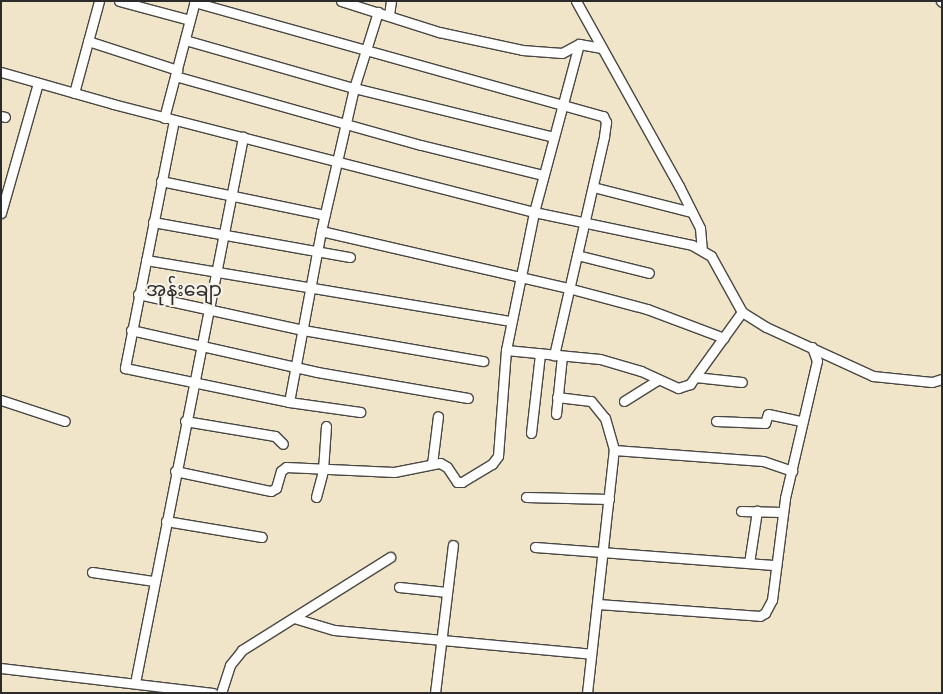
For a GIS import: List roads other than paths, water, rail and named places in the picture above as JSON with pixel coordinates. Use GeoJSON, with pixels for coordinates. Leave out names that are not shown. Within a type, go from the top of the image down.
{"type":"FeatureCollection","features":[{"type":"Feature","properties":{"kind":"street"},"geometry":{"type":"LineString","coordinates":[[74,93],[99,1]]}},
{"type":"Feature","properties":{"kind":"street"},"geometry":{"type":"LineString","coordinates":[[119,1],[190,20]]}},
{"type":"Feature","properties":{"kind":"street"},"geometry":{"type":"LineString","coordinates":[[341,1],[439,32],[522,50],[562,53],[579,44],[602,48]]}},
{"type":"Feature","properties":{"kind":"street"},"geometry":{"type":"LineString","coordinates":[[389,15],[391,1]]}},
{"type":"Feature","properties":{"kind":"street"},"geometry":{"type":"LineString","coordinates":[[576,1],[692,212],[700,228],[702,250]]}},
{"type":"Feature","properties":{"kind":"street"},"geometry":{"type":"LineString","coordinates":[[164,118],[194,2],[603,116],[606,122],[593,187],[568,288],[558,356],[556,414]]}},
{"type":"Feature","properties":{"kind":"street"},"geometry":{"type":"LineString","coordinates":[[290,402],[309,288],[345,124],[354,88],[378,12]]}},
{"type":"Feature","properties":{"kind":"street"},"geometry":{"type":"LineString","coordinates":[[185,40],[354,88],[552,137]]}},
{"type":"Feature","properties":{"kind":"street"},"geometry":{"type":"LineString","coordinates":[[88,41],[176,73],[345,124],[543,175]]}},
{"type":"Feature","properties":{"kind":"street"},"geometry":{"type":"LineString","coordinates":[[175,471],[272,491],[276,488],[281,471],[286,468],[394,472],[432,464],[446,466],[458,482],[492,464],[498,456],[506,350],[518,277],[552,137],[579,44]]}},
{"type":"Feature","properties":{"kind":"street"},"geometry":{"type":"LineString","coordinates":[[1,72],[164,118],[337,160],[534,212],[702,250],[721,269],[742,312],[766,327],[812,346],[825,356],[878,377],[932,382],[942,380]]}},
{"type":"Feature","properties":{"kind":"street"},"geometry":{"type":"LineString","coordinates":[[1,213],[38,83]]}},
{"type":"Feature","properties":{"kind":"street"},"geometry":{"type":"LineString","coordinates":[[174,120],[124,368],[290,402],[360,412]]}},
{"type":"Feature","properties":{"kind":"street"},"geometry":{"type":"LineString","coordinates":[[135,683],[192,382],[217,272],[243,137]]}},
{"type":"Feature","properties":{"kind":"street"},"geometry":{"type":"LineString","coordinates":[[162,181],[231,198],[325,215]]}},
{"type":"Feature","properties":{"kind":"street"},"geometry":{"type":"LineString","coordinates":[[593,187],[692,212]]}},
{"type":"Feature","properties":{"kind":"street"},"geometry":{"type":"LineString","coordinates":[[153,222],[350,257]]}},
{"type":"Feature","properties":{"kind":"street"},"geometry":{"type":"LineString","coordinates":[[321,231],[568,288],[656,312],[724,338]]}},
{"type":"Feature","properties":{"kind":"street"},"geometry":{"type":"LineString","coordinates":[[577,255],[649,273]]}},
{"type":"Feature","properties":{"kind":"street"},"geometry":{"type":"LineString","coordinates":[[146,260],[510,321]]}},
{"type":"Feature","properties":{"kind":"street"},"geometry":{"type":"LineString","coordinates":[[138,294],[303,330],[483,361]]}},
{"type":"Feature","properties":{"kind":"street"},"geometry":{"type":"LineString","coordinates":[[506,350],[623,365],[678,388],[690,384],[696,377],[742,312]]}},
{"type":"Feature","properties":{"kind":"street"},"geometry":{"type":"LineString","coordinates":[[131,330],[296,366],[468,398]]}},
{"type":"Feature","properties":{"kind":"street"},"geometry":{"type":"LineString","coordinates":[[598,604],[760,616],[772,600],[784,522],[782,512],[817,361],[812,346]]}},
{"type":"Feature","properties":{"kind":"street"},"geometry":{"type":"LineString","coordinates":[[531,433],[540,354]]}},
{"type":"Feature","properties":{"kind":"street"},"geometry":{"type":"LineString","coordinates":[[817,361],[825,356]]}},
{"type":"Feature","properties":{"kind":"street"},"geometry":{"type":"LineString","coordinates":[[696,377],[742,382]]}},
{"type":"Feature","properties":{"kind":"street"},"geometry":{"type":"LineString","coordinates":[[624,401],[658,380]]}},
{"type":"Feature","properties":{"kind":"street"},"geometry":{"type":"LineString","coordinates":[[557,397],[591,401],[605,418],[614,450],[587,693]]}},
{"type":"Feature","properties":{"kind":"street"},"geometry":{"type":"LineString","coordinates":[[1,400],[64,421]]}},
{"type":"Feature","properties":{"kind":"street"},"geometry":{"type":"LineString","coordinates":[[716,420],[765,423],[768,414],[802,421]]}},
{"type":"Feature","properties":{"kind":"street"},"geometry":{"type":"LineString","coordinates":[[432,464],[438,416]]}},
{"type":"Feature","properties":{"kind":"street"},"geometry":{"type":"LineString","coordinates":[[185,421],[275,436],[283,444]]}},
{"type":"Feature","properties":{"kind":"street"},"geometry":{"type":"LineString","coordinates":[[316,497],[323,470],[326,426]]}},
{"type":"Feature","properties":{"kind":"street"},"geometry":{"type":"LineString","coordinates":[[614,450],[763,461],[792,471]]}},
{"type":"Feature","properties":{"kind":"street"},"geometry":{"type":"LineString","coordinates":[[526,497],[609,499]]}},
{"type":"Feature","properties":{"kind":"street"},"geometry":{"type":"LineString","coordinates":[[741,511],[782,512]]}},
{"type":"Feature","properties":{"kind":"street"},"geometry":{"type":"LineString","coordinates":[[750,563],[757,511]]}},
{"type":"Feature","properties":{"kind":"street"},"geometry":{"type":"LineString","coordinates":[[166,521],[262,536]]}},
{"type":"Feature","properties":{"kind":"street"},"geometry":{"type":"LineString","coordinates":[[435,693],[453,545]]}},
{"type":"Feature","properties":{"kind":"street"},"geometry":{"type":"LineString","coordinates":[[534,547],[776,565]]}},
{"type":"Feature","properties":{"kind":"street"},"geometry":{"type":"LineString","coordinates":[[222,693],[230,664],[242,650],[390,557]]}},
{"type":"Feature","properties":{"kind":"street"},"geometry":{"type":"LineString","coordinates":[[92,572],[154,581]]}},
{"type":"Feature","properties":{"kind":"street"},"geometry":{"type":"LineString","coordinates":[[399,587],[447,592]]}},
{"type":"Feature","properties":{"kind":"street"},"geometry":{"type":"LineString","coordinates":[[294,618],[334,630],[592,654]]}},
{"type":"Feature","properties":{"kind":"street"},"geometry":{"type":"LineString","coordinates":[[1,668],[213,693]]}},
{"type":"Feature","properties":{"kind":"district","name":"အုန်းချော"},"geometry":{"type":"Point","coordinates":[184,291]}}]}
